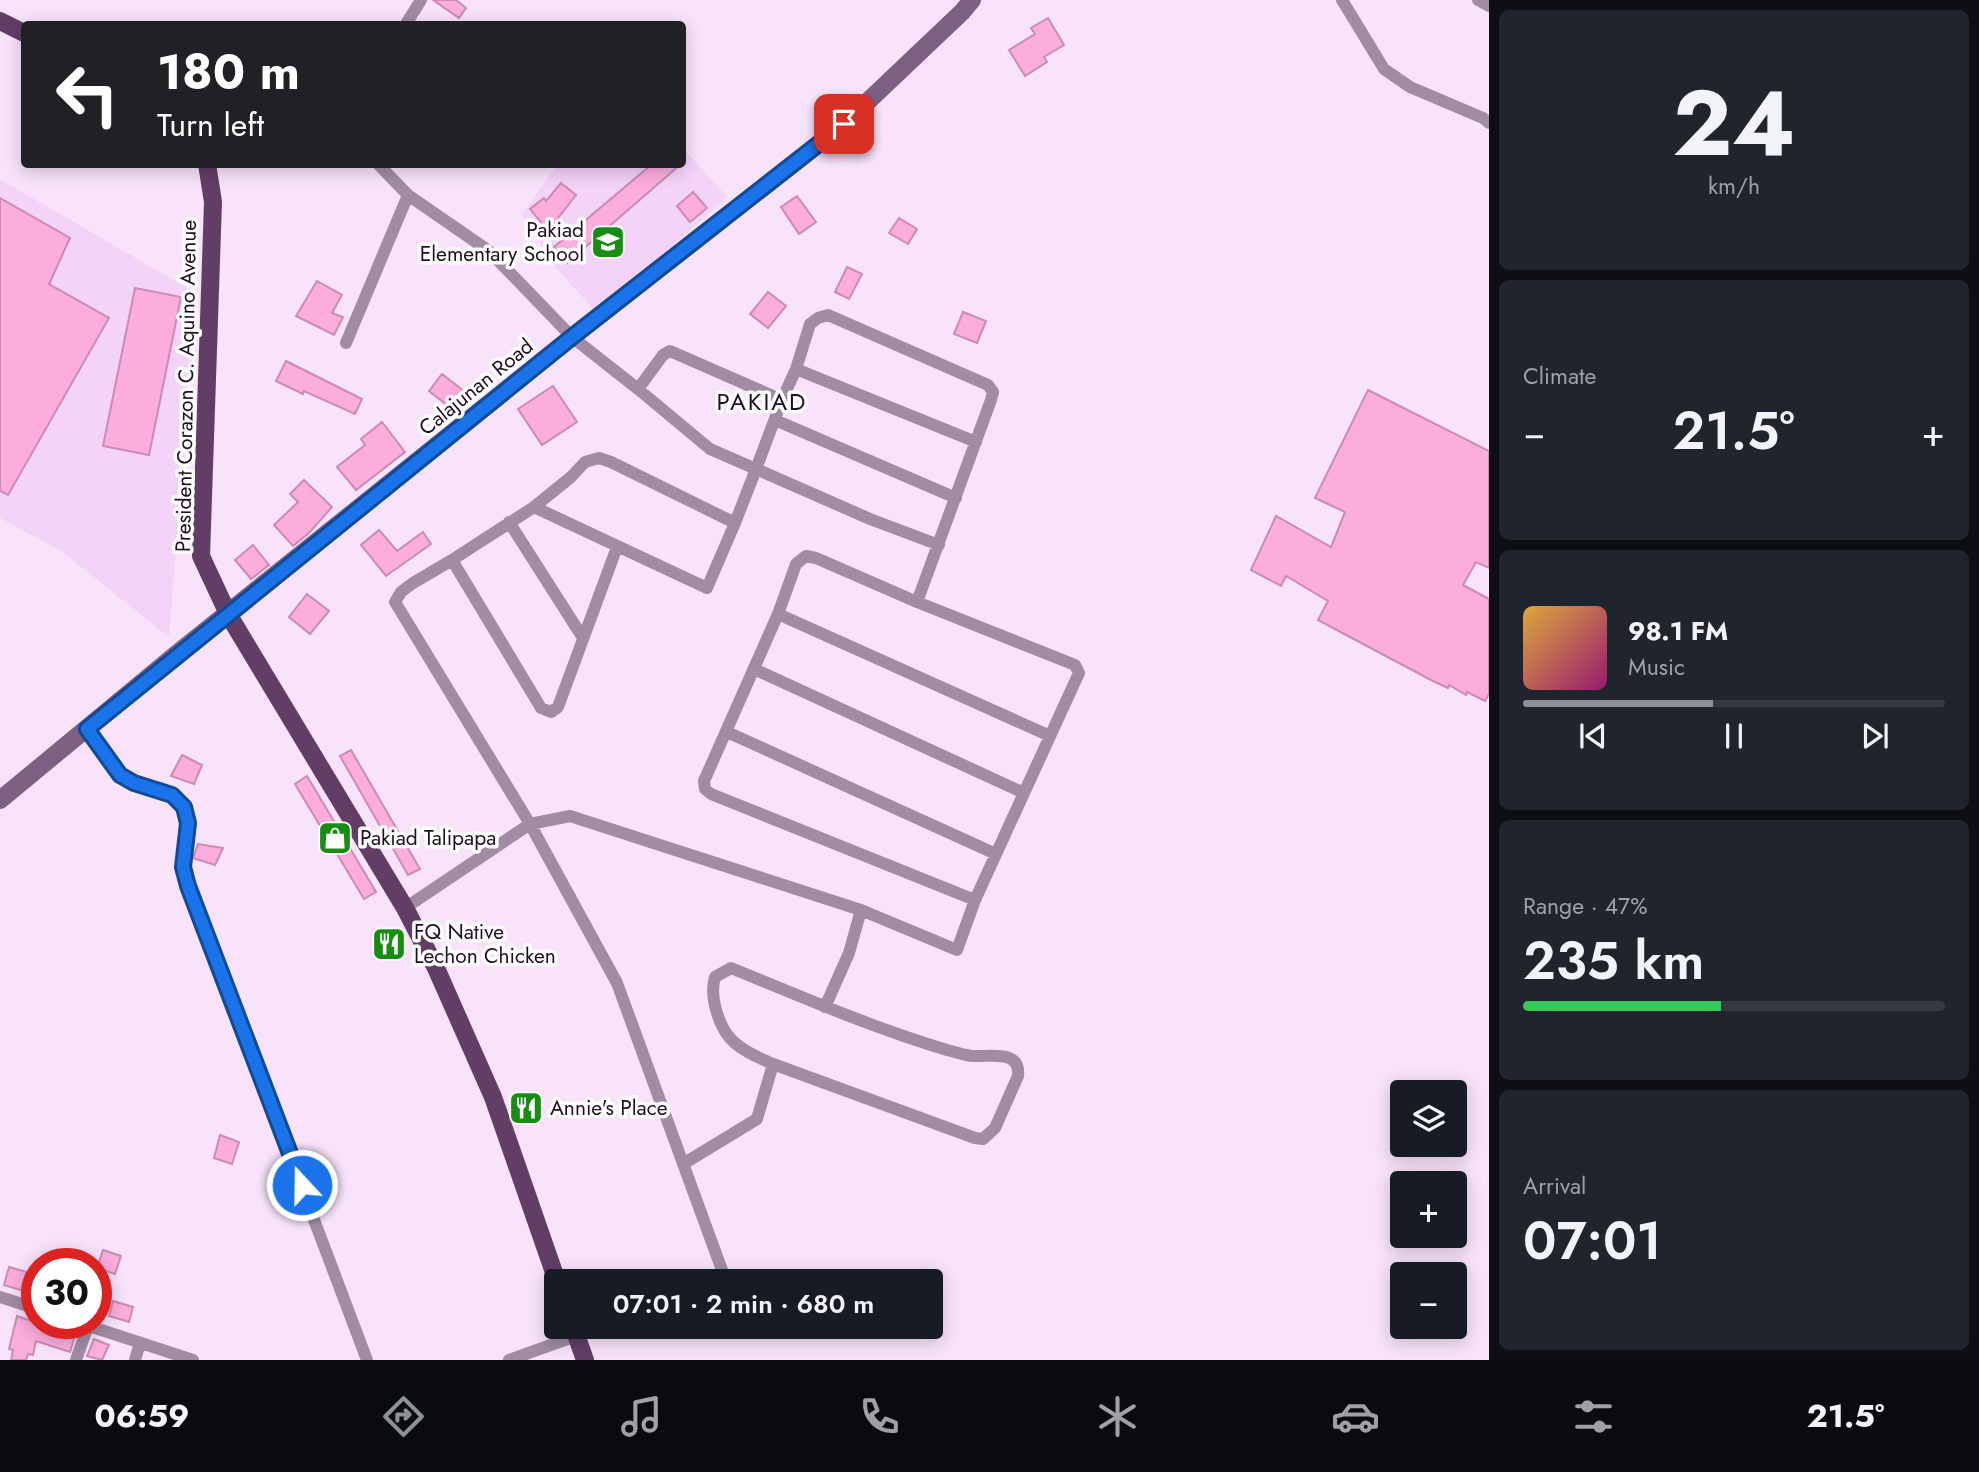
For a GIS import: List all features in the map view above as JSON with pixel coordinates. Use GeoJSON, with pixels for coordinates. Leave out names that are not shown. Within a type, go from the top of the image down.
{"type":"FeatureCollection","features":[{"type":"Feature","properties":{"kind":"main road","name":"Calajunan Road"},"geometry":{"type":"LineString","coordinates":[[0,800],[572,337],[844,124],[972,0]]}},
{"type":"Feature","properties":{"kind":"main road"},"geometry":{"type":"LineString","coordinates":[[0,21],[21,32]]}},
{"type":"Feature","properties":{"kind":"main road","name":"President Corazon C. Aquino Avenue"},"geometry":{"type":"LineString","coordinates":[[208,168],[214,202],[201,556],[228,614],[405,908],[436,968],[494,1097],[553,1269]]}},
{"type":"Feature","properties":{"kind":"main road"},"geometry":{"type":"LineString","coordinates":[[577,1339],[585,1360]]}},
{"type":"Feature","properties":{"kind":"street"},"geometry":{"type":"LineString","coordinates":[[408,21],[422,0]]}},
{"type":"Feature","properties":{"kind":"street"},"geometry":{"type":"LineString","coordinates":[[1342,0],[1384,69],[1410,87],[1489,123]]}},
{"type":"Feature","properties":{"kind":"street"},"geometry":{"type":"LineString","coordinates":[[1478,0],[1489,6]]}},
{"type":"Feature","properties":{"kind":"street"},"geometry":{"type":"LineString","coordinates":[[382,168],[408,195],[489,251],[572,337],[710,449],[870,519],[939,545]]}},
{"type":"Feature","properties":{"kind":"street"},"geometry":{"type":"LineString","coordinates":[[346,342],[408,195]]}},
{"type":"Feature","properties":{"kind":"street"},"geometry":{"type":"LineString","coordinates":[[534,507],[708,587],[796,369],[810,324],[828,315],[988,385],[993,392],[917,602]]}},
{"type":"Feature","properties":{"kind":"street"},"geometry":{"type":"LineString","coordinates":[[638,389],[663,355],[670,351],[782,400]]}},
{"type":"Feature","properties":{"kind":"street"},"geometry":{"type":"LineString","coordinates":[[796,369],[976,442]]}},
{"type":"Feature","properties":{"kind":"street"},"geometry":{"type":"LineString","coordinates":[[775,420],[956,498]]}},
{"type":"Feature","properties":{"kind":"street"},"geometry":{"type":"LineString","coordinates":[[722,1269],[617,983],[530,824],[395,603],[401,592],[412,583],[534,507],[571,477],[585,461],[599,458],[734,523]]}},
{"type":"Feature","properties":{"kind":"street"},"geometry":{"type":"LineString","coordinates":[[509,522],[583,638]]}},
{"type":"Feature","properties":{"kind":"street"},"geometry":{"type":"LineString","coordinates":[[452,560],[541,708],[551,712],[558,708],[617,547]]}},
{"type":"Feature","properties":{"kind":"street"},"geometry":{"type":"LineString","coordinates":[[405,908],[530,824],[570,816],[861,910],[957,950],[975,900],[1079,673],[1074,665],[806,556],[796,564],[778,614],[704,781],[705,789],[711,794],[975,900]]}},
{"type":"Feature","properties":{"kind":"street"},"geometry":{"type":"LineString","coordinates":[[778,614],[1050,736]]}},
{"type":"Feature","properties":{"kind":"street"},"geometry":{"type":"LineString","coordinates":[[754,669],[1024,793]]}},
{"type":"Feature","properties":{"kind":"street"},"geometry":{"type":"LineString","coordinates":[[87,729],[120,775],[134,783],[172,795],[184,807],[188,823],[183,867],[188,886],[368,1360]]}},
{"type":"Feature","properties":{"kind":"street"},"geometry":{"type":"LineString","coordinates":[[727,732],[996,854]]}},
{"type":"Feature","properties":{"kind":"street"},"geometry":{"type":"LineString","coordinates":[[825,1007],[849,953],[861,910]]}},
{"type":"Feature","properties":{"kind":"street"},"geometry":{"type":"LineString","coordinates":[[731,968],[825,1007],[897,1035],[970,1056],[1004,1055],[1015,1062],[1019,1068],[1018,1076],[995,1128],[983,1139],[975,1138],[773,1065],[732,1041],[722,1022],[712,987],[715,977],[731,968]]}},
{"type":"Feature","properties":{"kind":"street"},"geometry":{"type":"LineString","coordinates":[[683,1164],[757,1119],[773,1065]]}},
{"type":"Feature","properties":{"kind":"street"},"geometry":{"type":"LineString","coordinates":[[1,1301],[21,1305]]}},
{"type":"Feature","properties":{"kind":"street"},"geometry":{"type":"LineString","coordinates":[[112,1334],[193,1360]]}},
{"type":"Feature","properties":{"kind":"street"},"geometry":{"type":"LineString","coordinates":[[76,1360],[81,1339]]}},
{"type":"Feature","properties":{"kind":"street"},"geometry":{"type":"LineString","coordinates":[[509,1360],[556,1339]]}},
{"type":"Feature","properties":{"kind":"street"},"geometry":{"type":"LineString","coordinates":[[135,1360],[140,1343]]}},
{"type":"Feature","properties":{"kind":"shaded area","name":"Pakiad Elementary School"},"geometry":{"type":"Polygon","coordinates":[[[686,151],[727,197],[597,313],[556,268],[522,215],[555,168],[686,168],[686,151]]]}},
{"type":"Feature","properties":{"kind":"shaded area"},"geometry":{"type":"Polygon","coordinates":[[[0,179],[196,293],[169,637],[64,553],[0,518],[0,179]]]}},
{"type":"Feature","properties":{"kind":"building"},"geometry":{"type":"Polygon","coordinates":[[[433,0],[456,0],[466,8],[459,18],[433,0]]]}},
{"type":"Feature","properties":{"kind":"building"},"geometry":{"type":"Polygon","coordinates":[[[1048,18],[1064,45],[1044,57],[1047,62],[1025,76],[1009,50],[1035,34],[1031,28],[1048,18]]]}},
{"type":"Feature","properties":{"kind":"building"},"geometry":{"type":"Polygon","coordinates":[[[647,168],[676,168],[567,263],[554,247],[647,168]]]}},
{"type":"Feature","properties":{"kind":"building"},"geometry":{"type":"Polygon","coordinates":[[[561,183],[576,195],[548,231],[530,209],[544,198],[546,201],[561,183]]]}},
{"type":"Feature","properties":{"kind":"building"},"geometry":{"type":"Polygon","coordinates":[[[693,192],[707,208],[690,222],[677,206],[693,192]]]}},
{"type":"Feature","properties":{"kind":"building"},"geometry":{"type":"Polygon","coordinates":[[[797,196],[816,222],[799,234],[781,207],[797,196]]]}},
{"type":"Feature","properties":{"kind":"building"},"geometry":{"type":"Polygon","coordinates":[[[0,198],[70,238],[49,284],[109,318],[8,495],[0,491],[0,198]]]}},
{"type":"Feature","properties":{"kind":"building"},"geometry":{"type":"Polygon","coordinates":[[[899,218],[917,229],[908,244],[889,233],[899,218]]]}},
{"type":"Feature","properties":{"kind":"building"},"geometry":{"type":"Polygon","coordinates":[[[847,267],[862,274],[849,299],[835,292],[847,267]]]}},
{"type":"Feature","properties":{"kind":"building"},"geometry":{"type":"Polygon","coordinates":[[[317,281],[342,295],[332,313],[343,317],[334,335],[296,316],[317,281]]]}},
{"type":"Feature","properties":{"kind":"building"},"geometry":{"type":"Polygon","coordinates":[[[135,288],[181,297],[149,455],[103,446],[135,288]]]}},
{"type":"Feature","properties":{"kind":"building"},"geometry":{"type":"Polygon","coordinates":[[[768,292],[786,306],[768,328],[750,314],[768,292]]]}},
{"type":"Feature","properties":{"kind":"building"},"geometry":{"type":"Polygon","coordinates":[[[963,312],[986,321],[977,343],[954,334],[963,312]]]}},
{"type":"Feature","properties":{"kind":"building"},"geometry":{"type":"Polygon","coordinates":[[[286,361],[362,399],[355,414],[276,381],[286,361]]]}},
{"type":"Feature","properties":{"kind":"building"},"geometry":{"type":"Polygon","coordinates":[[[442,374],[469,395],[456,412],[429,391],[442,374]]]}},
{"type":"Feature","properties":{"kind":"building"},"geometry":{"type":"Polygon","coordinates":[[[553,386],[577,422],[542,445],[518,409],[553,386]]]}},
{"type":"Feature","properties":{"kind":"building"},"geometry":{"type":"Polygon","coordinates":[[[1368,390],[1489,451],[1489,568],[1476,562],[1463,585],[1489,599],[1489,694],[1485,701],[1431,680],[1318,620],[1328,601],[1286,576],[1281,586],[1251,570],[1276,516],[1331,547],[1345,512],[1315,498],[1368,390]]]}},
{"type":"Feature","properties":{"kind":"building"},"geometry":{"type":"Polygon","coordinates":[[[382,422],[405,452],[356,490],[337,467],[365,445],[361,439],[382,422]]]}},
{"type":"Feature","properties":{"kind":"building"},"geometry":{"type":"Polygon","coordinates":[[[304,480],[332,507],[309,533],[293,546],[274,525],[298,502],[290,494],[304,480]]]}},
{"type":"Feature","properties":{"kind":"building"},"geometry":{"type":"Polygon","coordinates":[[[379,530],[397,551],[423,532],[431,544],[386,576],[361,545],[379,530]]]}},
{"type":"Feature","properties":{"kind":"building"},"geometry":{"type":"Polygon","coordinates":[[[253,545],[269,565],[251,579],[235,560],[253,545]]]}},
{"type":"Feature","properties":{"kind":"building"},"geometry":{"type":"Polygon","coordinates":[[[307,594],[329,611],[310,634],[289,617],[307,594]]]}},
{"type":"Feature","properties":{"kind":"building","name":"Pakiad Talipapa"},"geometry":{"type":"Polygon","coordinates":[[[351,750],[420,869],[408,875],[340,756],[351,750]]]}},
{"type":"Feature","properties":{"kind":"building"},"geometry":{"type":"Polygon","coordinates":[[[182,755],[202,765],[194,784],[171,776],[182,755]]]}},
{"type":"Feature","properties":{"kind":"building","name":"Pakiad Talipapa"},"geometry":{"type":"Polygon","coordinates":[[[307,776],[376,892],[364,899],[295,784],[307,776]]]}},
{"type":"Feature","properties":{"kind":"building"},"geometry":{"type":"Polygon","coordinates":[[[198,844],[223,848],[215,865],[193,858],[198,844]]]}},
{"type":"Feature","properties":{"kind":"building"},"geometry":{"type":"Polygon","coordinates":[[[220,1135],[239,1142],[232,1164],[214,1158],[220,1135]]]}},
{"type":"Feature","properties":{"kind":"building"},"geometry":{"type":"Polygon","coordinates":[[[112,1253],[121,1256],[115,1274],[112,1273],[112,1253]]]}},
{"type":"Feature","properties":{"kind":"building"},"geometry":{"type":"Polygon","coordinates":[[[9,1267],[21,1270],[21,1290],[4,1285],[9,1267]]]}},
{"type":"Feature","properties":{"kind":"building"},"geometry":{"type":"Polygon","coordinates":[[[113,1301],[133,1307],[129,1322],[112,1317],[113,1301]]]}},
{"type":"Feature","properties":{"kind":"building"},"geometry":{"type":"Polygon","coordinates":[[[17,1316],[21,1317],[21,1339],[74,1339],[70,1352],[36,1341],[33,1355],[28,1354],[26,1360],[11,1360],[13,1350],[9,1349],[17,1316]]]}},
{"type":"Feature","properties":{"kind":"building"},"geometry":{"type":"Polygon","coordinates":[[[94,1339],[109,1345],[102,1360],[87,1356],[94,1339]]]}},
{"type":"Feature","properties":{"kind":"place","name":"Pakiad Elementary School"},"geometry":{"type":"Point","coordinates":[608,242]}},
{"type":"Feature","properties":{"kind":"place","name":"Pakiad Talipapa"},"geometry":{"type":"Point","coordinates":[335,838]}},
{"type":"Feature","properties":{"kind":"place","name":"FQ Native Lechon Chicken"},"geometry":{"type":"Point","coordinates":[389,944]}},
{"type":"Feature","properties":{"kind":"place","name":"Annie's Place"},"geometry":{"type":"Point","coordinates":[526,1108]}},
{"type":"Feature","properties":{"kind":"district","name":"PAKIAD"},"geometry":{"type":"Point","coordinates":[762,401]}},
{"type":"Feature","properties":{"kind":"route"},"geometry":{"type":"LineString","coordinates":[[302,1185],[188,886],[183,867],[188,823],[184,807],[172,795],[134,783],[120,775],[87,729],[572,337],[844,124]]}}]}
